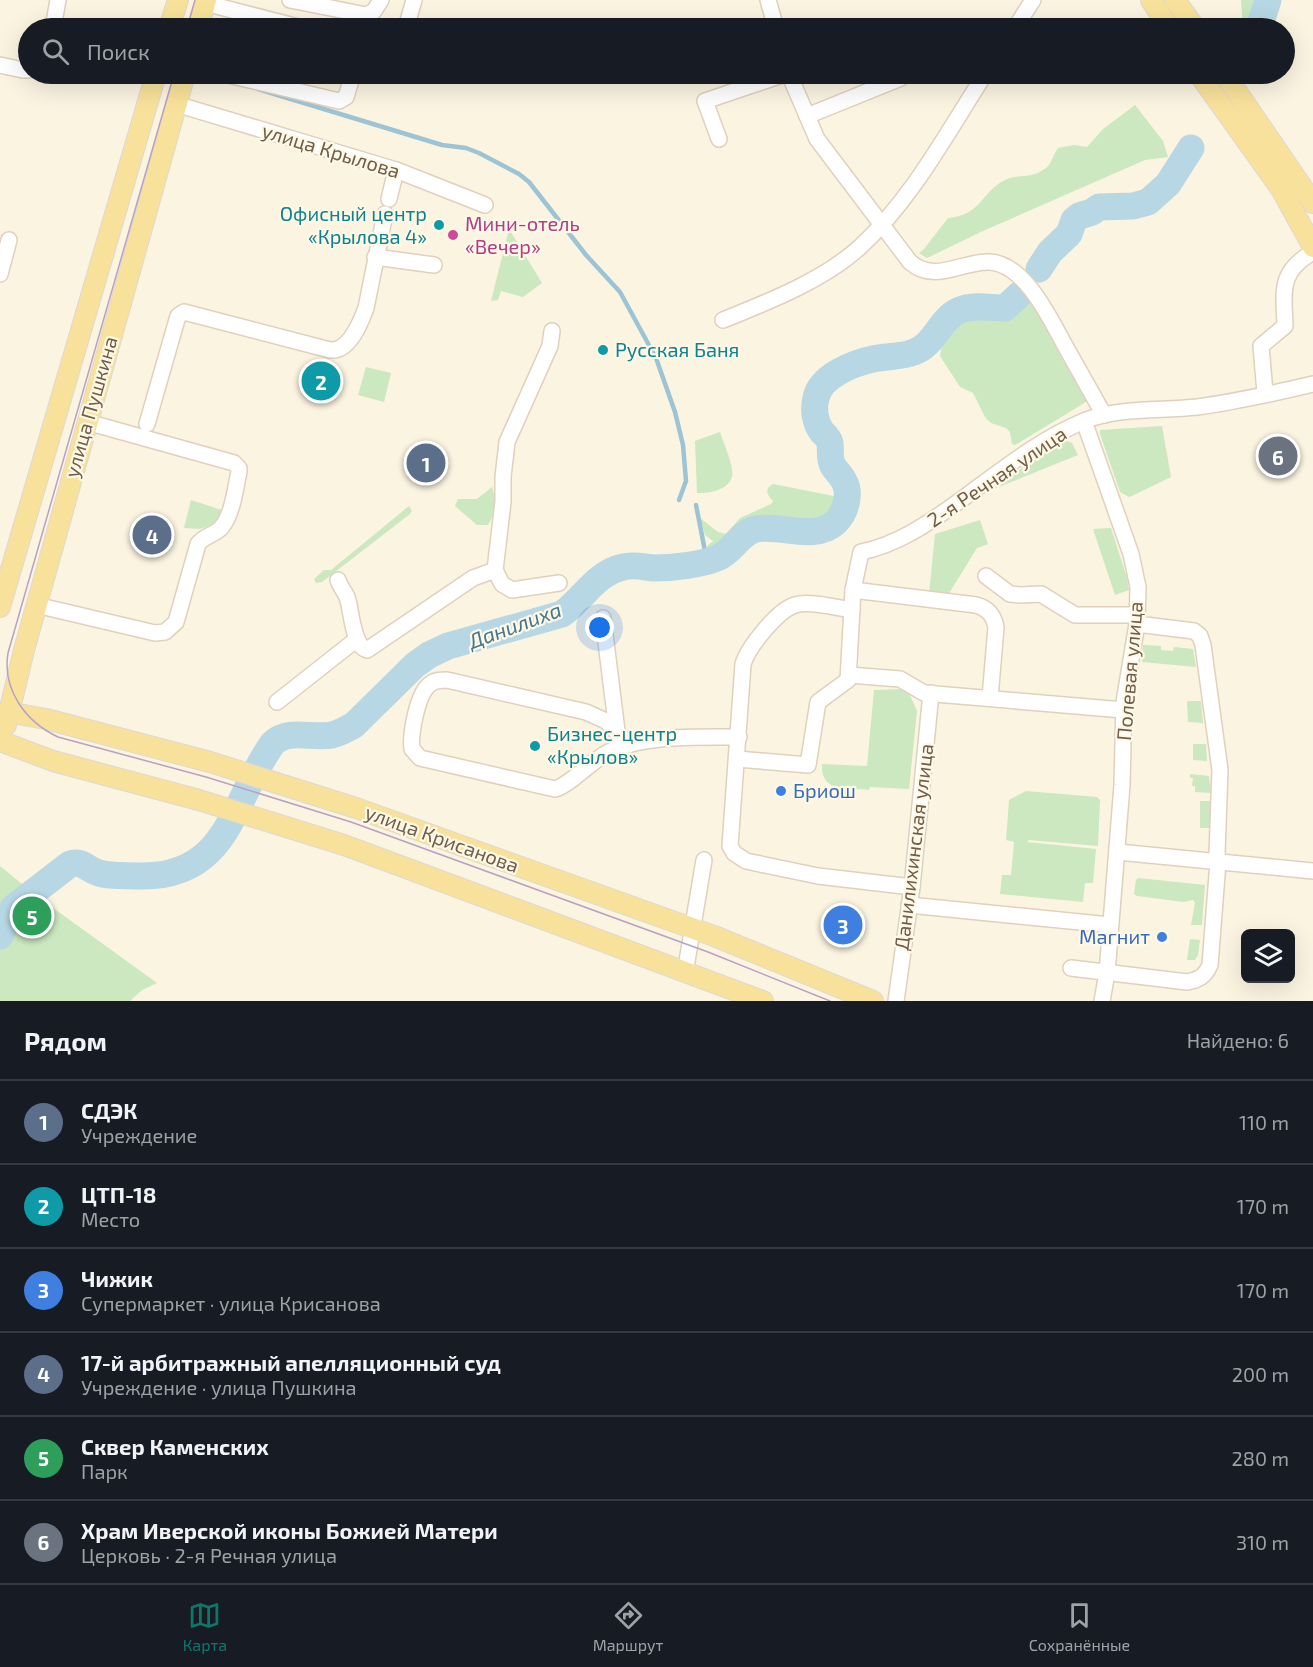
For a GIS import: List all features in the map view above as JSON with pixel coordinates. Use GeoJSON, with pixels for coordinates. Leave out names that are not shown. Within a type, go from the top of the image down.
{"type":"FeatureCollection","features":[{"type":"Feature","properties":{"kind":"main road"},"geometry":{"type":"LineString","coordinates":[[172,18],[178,0]]}},
{"type":"Feature","properties":{"kind":"main road"},"geometry":{"type":"LineString","coordinates":[[1151,0],[1163,18]]}},
{"type":"Feature","properties":{"kind":"main road"},"geometry":{"type":"LineString","coordinates":[[1175,0],[1188,18]]}},
{"type":"Feature","properties":{"kind":"main road"},"geometry":{"type":"LineString","coordinates":[[202,18],[206,2]]}},
{"type":"Feature","properties":{"kind":"main road","name":"улица Пушкина"},"geometry":{"type":"LineString","coordinates":[[0,607],[153,84]]}},
{"type":"Feature","properties":{"kind":"main road","name":"улица Пушкина"},"geometry":{"type":"LineString","coordinates":[[1,742],[4,714],[181,84]]}},
{"type":"Feature","properties":{"kind":"main road"},"geometry":{"type":"LineString","coordinates":[[1206,84],[1281,189],[1313,247]]}},
{"type":"Feature","properties":{"kind":"main road"},"geometry":{"type":"LineString","coordinates":[[1232,84],[1313,203]]}},
{"type":"Feature","properties":{"kind":"main road","name":"улица Крисанова"},"geometry":{"type":"LineString","coordinates":[[4,714],[46,718],[210,762],[356,808],[692,929],[873,1001]]}},
{"type":"Feature","properties":{"kind":"main road","name":"улица Крисанова"},"geometry":{"type":"LineString","coordinates":[[1,742],[78,768],[199,800],[322,838],[763,1001]]}},
{"type":"Feature","properties":{"kind":"street"},"geometry":{"type":"LineString","coordinates":[[55,18],[58,0]]}},
{"type":"Feature","properties":{"kind":"street"},"geometry":{"type":"LineString","coordinates":[[290,0],[366,15],[374,11],[381,0]]}},
{"type":"Feature","properties":{"kind":"street"},"geometry":{"type":"LineString","coordinates":[[409,18],[414,0]]}},
{"type":"Feature","properties":{"kind":"street"},"geometry":{"type":"LineString","coordinates":[[768,0],[773,18]]}},
{"type":"Feature","properties":{"kind":"street"},"geometry":{"type":"LineString","coordinates":[[1021,18],[1033,0]]}},
{"type":"Feature","properties":{"kind":"street"},"geometry":{"type":"LineString","coordinates":[[206,2],[265,18]]}},
{"type":"Feature","properties":{"kind":"street"},"geometry":{"type":"LineString","coordinates":[[0,65],[18,69]]}},
{"type":"Feature","properties":{"kind":"street"},"geometry":{"type":"LineString","coordinates":[[267,84],[339,101],[346,97],[350,84]]}},
{"type":"Feature","properties":{"kind":"street"},"geometry":{"type":"LineString","coordinates":[[719,139],[705,101],[757,84]]}},
{"type":"Feature","properties":{"kind":"street"},"geometry":{"type":"LineString","coordinates":[[792,84],[817,139],[913,266],[922,270],[948,271],[989,262],[1003,266],[1017,275],[1041,303],[1104,415]]}},
{"type":"Feature","properties":{"kind":"street"},"geometry":{"type":"LineString","coordinates":[[807,116],[886,84]]}},
{"type":"Feature","properties":{"kind":"street"},"geometry":{"type":"LineString","coordinates":[[723,320],[765,304],[804,285],[859,248],[908,192],[978,84]]}},
{"type":"Feature","properties":{"kind":"street","name":"улица Крылова"},"geometry":{"type":"LineString","coordinates":[[176,104],[396,170],[485,205]]}},
{"type":"Feature","properties":{"kind":"street"},"geometry":{"type":"LineString","coordinates":[[147,424],[180,313],[184,312],[330,350],[340,349],[354,333],[363,316],[396,170]]}},
{"type":"Feature","properties":{"kind":"street"},"geometry":{"type":"LineString","coordinates":[[0,274],[9,240]]}},
{"type":"Feature","properties":{"kind":"street"},"geometry":{"type":"LineString","coordinates":[[1265,393],[1261,346],[1285,326],[1283,290],[1290,273],[1303,258],[1313,252]]}},
{"type":"Feature","properties":{"kind":"street"},"geometry":{"type":"LineString","coordinates":[[375,257],[434,265]]}},
{"type":"Feature","properties":{"kind":"street"},"geometry":{"type":"LineString","coordinates":[[552,331],[550,346],[507,442],[495,570],[502,584],[512,590],[559,583]]}},
{"type":"Feature","properties":{"kind":"street","name":"2-я Речная улица"},"geometry":{"type":"LineString","coordinates":[[854,590],[861,552],[878,548],[918,530],[1028,452],[1084,421],[1104,415],[1196,407],[1313,384]]}},
{"type":"Feature","properties":{"kind":"street","name":"Полевая улица"},"geometry":{"type":"LineString","coordinates":[[1084,421],[1131,554],[1137,578],[1137,619],[1123,710],[1118,852],[1107,973],[1102,1001]]}},
{"type":"Feature","properties":{"kind":"street"},"geometry":{"type":"LineString","coordinates":[[36,605],[155,633],[165,632],[176,622],[198,544],[202,539],[219,530],[228,518],[239,472],[239,468],[234,463],[87,422]]}},
{"type":"Feature","properties":{"kind":"street"},"geometry":{"type":"LineString","coordinates":[[338,580],[348,600],[357,639],[362,648],[372,648],[472,578],[495,570]]}},
{"type":"Feature","properties":{"kind":"street"},"geometry":{"type":"LineString","coordinates":[[986,576],[1010,594],[1041,594],[1075,615],[1137,619],[1194,630],[1202,640],[1220,770],[1218,862],[1209,965],[1203,976],[1187,982],[1071,968]]}},
{"type":"Feature","properties":{"kind":"street"},"geometry":{"type":"LineString","coordinates":[[737,759],[808,765],[818,702],[848,680],[854,590],[976,605],[986,609],[992,616],[996,627],[990,698]]}},
{"type":"Feature","properties":{"kind":"street"},"geometry":{"type":"LineString","coordinates":[[852,609],[804,603],[795,605],[780,614],[749,649],[743,664],[730,840],[732,849],[738,857],[747,861],[818,876],[912,887]]}},
{"type":"Feature","properties":{"kind":"street"},"geometry":{"type":"LineString","coordinates":[[603,618],[617,731]]}},
{"type":"Feature","properties":{"kind":"street"},"geometry":{"type":"LineString","coordinates":[[277,702],[357,639]]}},
{"type":"Feature","properties":{"kind":"street"},"geometry":{"type":"LineString","coordinates":[[849,675],[900,679],[924,693],[1123,710]]}},
{"type":"Feature","properties":{"kind":"street"},"geometry":{"type":"LineString","coordinates":[[629,745],[606,721],[586,712],[440,680],[429,684],[421,696],[411,744],[414,753],[420,758],[555,789],[561,787],[606,753],[629,745],[677,738],[739,738]]}},
{"type":"Feature","properties":{"kind":"street","name":"Данилихинская улица"},"geometry":{"type":"LineString","coordinates":[[896,1001],[912,887],[931,693]]}},
{"type":"Feature","properties":{"kind":"street"},"geometry":{"type":"LineString","coordinates":[[1118,852],[1313,871]]}},
{"type":"Feature","properties":{"kind":"street"},"geometry":{"type":"LineString","coordinates":[[685,973],[704,860]]}},
{"type":"Feature","properties":{"kind":"street"},"geometry":{"type":"LineString","coordinates":[[909,905],[1110,926]]}},
{"type":"Feature","properties":{"kind":"green space"},"geometry":{"type":"Polygon","coordinates":[[[1241,0],[1254,0],[1248,18],[1242,18],[1241,0]]]}},
{"type":"Feature","properties":{"kind":"green space"},"geometry":{"type":"Polygon","coordinates":[[[1135,105],[1163,141],[1168,157],[1145,160],[927,258],[919,253],[948,218],[959,216],[975,208],[997,185],[1005,180],[1040,172],[1048,166],[1058,148],[1074,145],[1087,147],[1103,129],[1135,105]]]}},
{"type":"Feature","properties":{"kind":"green space"},"geometry":{"type":"Polygon","coordinates":[[[509,229],[542,283],[523,297],[501,291],[498,300],[491,301],[509,229]]]}},
{"type":"Feature","properties":{"kind":"green space"},"geometry":{"type":"Polygon","coordinates":[[[1023,295],[1028,296],[1063,361],[1078,376],[1088,397],[1086,402],[1015,445],[1012,444],[1010,432],[1006,428],[991,423],[985,417],[973,393],[960,387],[940,356],[944,332],[951,322],[969,312],[1011,309],[1023,295]]]}},
{"type":"Feature","properties":{"kind":"green space"},"geometry":{"type":"Polygon","coordinates":[[[366,367],[391,373],[384,402],[358,395],[366,367]]]}},
{"type":"Feature","properties":{"kind":"green space"},"geometry":{"type":"Polygon","coordinates":[[[1162,426],[1171,477],[1129,497],[1120,492],[1100,430],[1162,426]]]}},
{"type":"Feature","properties":{"kind":"green space"},"geometry":{"type":"Polygon","coordinates":[[[720,432],[730,460],[732,476],[726,485],[715,491],[697,493],[695,441],[720,432]]]}},
{"type":"Feature","properties":{"kind":"green space"},"geometry":{"type":"Polygon","coordinates":[[[1067,441],[1072,443],[1078,455],[989,491],[1057,444],[1067,441]]]}},
{"type":"Feature","properties":{"kind":"green space"},"geometry":{"type":"Polygon","coordinates":[[[773,484],[844,498],[843,505],[830,523],[821,527],[800,529],[757,526],[750,528],[730,548],[718,556],[711,557],[707,546],[713,541],[705,535],[700,518],[718,532],[726,534],[740,518],[771,504],[773,501],[767,490],[773,484]]]}},
{"type":"Feature","properties":{"kind":"green space"},"geometry":{"type":"Polygon","coordinates":[[[492,487],[495,507],[488,525],[477,525],[455,506],[458,499],[477,499],[492,487]]]}},
{"type":"Feature","properties":{"kind":"green space"},"geometry":{"type":"Polygon","coordinates":[[[191,500],[222,510],[216,523],[200,529],[184,528],[191,500]]]}},
{"type":"Feature","properties":{"kind":"green space"},"geometry":{"type":"Polygon","coordinates":[[[409,506],[412,511],[410,514],[322,582],[316,583],[314,579],[324,570],[331,570],[409,506]]]}},
{"type":"Feature","properties":{"kind":"green space"},"geometry":{"type":"Polygon","coordinates":[[[980,520],[988,544],[977,548],[948,595],[929,594],[935,534],[980,520]]]}},
{"type":"Feature","properties":{"kind":"green space"},"geometry":{"type":"Polygon","coordinates":[[[1111,528],[1129,590],[1115,595],[1093,529],[1111,528]]]}},
{"type":"Feature","properties":{"kind":"green space"},"geometry":{"type":"Polygon","coordinates":[[[1143,645],[1161,646],[1161,650],[1173,651],[1174,647],[1193,649],[1196,667],[1142,662],[1143,645]]]}},
{"type":"Feature","properties":{"kind":"green space"},"geometry":{"type":"Polygon","coordinates":[[[905,689],[917,711],[909,789],[870,787],[869,790],[853,789],[830,784],[823,773],[822,764],[867,766],[874,690],[905,689]]]}},
{"type":"Feature","properties":{"kind":"green space"},"geometry":{"type":"Polygon","coordinates":[[[1187,701],[1201,701],[1203,723],[1188,722],[1187,701]]]}},
{"type":"Feature","properties":{"kind":"green space"},"geometry":{"type":"Polygon","coordinates":[[[1193,744],[1206,744],[1207,761],[1193,760],[1193,744]]]}},
{"type":"Feature","properties":{"kind":"green space"},"geometry":{"type":"Polygon","coordinates":[[[1190,774],[1209,776],[1211,793],[1195,792],[1195,786],[1192,786],[1193,778],[1190,778],[1190,774]]]}},
{"type":"Feature","properties":{"kind":"green space"},"geometry":{"type":"Polygon","coordinates":[[[1026,791],[1097,797],[1100,800],[1098,846],[1029,840],[1027,842],[1096,849],[1093,883],[1085,883],[1083,902],[1000,894],[1002,875],[1011,875],[1014,842],[1006,840],[1009,800],[1026,791]]]}},
{"type":"Feature","properties":{"kind":"green space"},"geometry":{"type":"Polygon","coordinates":[[[1200,801],[1211,801],[1209,828],[1200,828],[1200,801]]]}},
{"type":"Feature","properties":{"kind":"green space"},"geometry":{"type":"Polygon","coordinates":[[[0,866],[38,897],[157,983],[142,990],[130,1001],[0,1001],[0,866]]]}},
{"type":"Feature","properties":{"kind":"green space"},"geometry":{"type":"Polygon","coordinates":[[[1138,878],[1205,885],[1202,925],[1191,925],[1195,903],[1193,900],[1184,902],[1134,894],[1138,878]]]}},
{"type":"Feature","properties":{"kind":"green space"},"geometry":{"type":"Polygon","coordinates":[[[1190,939],[1200,940],[1195,960],[1187,960],[1190,939]]]}},
{"type":"Feature","properties":{"kind":"waterway","name":"Данилиха"},"geometry":{"type":"LineString","coordinates":[[1262,18],[1268,0]]}},
{"type":"Feature","properties":{"kind":"waterway"},"geometry":{"type":"LineString","coordinates":[[258,89],[442,145],[466,148],[519,174],[529,182],[586,255],[620,292],[656,358],[675,412],[683,445],[686,481],[679,500]]}},
{"type":"Feature","properties":{"kind":"waterway","name":"Данилиха"},"geometry":{"type":"LineString","coordinates":[[1039,269],[1050,252],[1069,234],[1074,220],[1079,216],[1099,207],[1133,206],[1148,202],[1168,184],[1191,148]]}},
{"type":"Feature","properties":{"kind":"waterway","name":"Данилиха"},"geometry":{"type":"LineString","coordinates":[[0,936],[13,908],[70,864],[82,864],[95,872],[104,874],[140,876],[170,873],[193,864],[211,850],[225,831],[273,743],[293,735],[332,735],[354,725],[415,665],[429,655],[448,646],[562,614],[597,581],[613,570],[635,566],[669,567],[710,560],[723,555],[745,534],[756,529],[808,532],[828,528],[842,513],[847,491],[844,481],[832,463],[830,441],[822,432],[815,416],[816,398],[824,383],[839,372],[857,364],[873,359],[909,354],[921,349],[947,319],[960,310],[977,307],[1005,308],[1020,294]]}},
{"type":"Feature","properties":{"kind":"waterway"},"geometry":{"type":"LineString","coordinates":[[696,505],[707,561]]}},
{"type":"Feature","properties":{"kind":"tram line"},"geometry":{"type":"LineString","coordinates":[[190,18],[195,0]]}},
{"type":"Feature","properties":{"kind":"tram line"},"geometry":{"type":"LineString","coordinates":[[171,84],[8,653],[9,680],[19,703],[36,723],[58,737],[206,777],[351,822],[708,952],[830,1001]]}},
{"type":"Feature","properties":{"kind":"place","name":"Офисный центр «Крылова 4»"},"geometry":{"type":"Point","coordinates":[439,225]}},
{"type":"Feature","properties":{"kind":"place","name":"Мини-отель «Вечер»"},"geometry":{"type":"Point","coordinates":[453,235]}},
{"type":"Feature","properties":{"kind":"place","name":"Русская Баня"},"geometry":{"type":"Point","coordinates":[603,350]}},
{"type":"Feature","properties":{"kind":"place","name":"ЦТП-18"},"geometry":{"type":"Point","coordinates":[321,381]}},
{"type":"Feature","properties":{"kind":"place","name":"Храм Иверской иконы Божией Матери"},"geometry":{"type":"Point","coordinates":[1278,456]}},
{"type":"Feature","properties":{"kind":"place","name":"СДЭК"},"geometry":{"type":"Point","coordinates":[426,463]}},
{"type":"Feature","properties":{"kind":"place","name":"17-й арбитражный апелляционный суд"},"geometry":{"type":"Point","coordinates":[152,535]}},
{"type":"Feature","properties":{"kind":"place","name":"Бизнес-центр «Крылов»"},"geometry":{"type":"Point","coordinates":[535,746]}},
{"type":"Feature","properties":{"kind":"place","name":"Бриош"},"geometry":{"type":"Point","coordinates":[781,791]}},
{"type":"Feature","properties":{"kind":"place","name":"Сквер Каменских"},"geometry":{"type":"Point","coordinates":[32,916]}},
{"type":"Feature","properties":{"kind":"place","name":"Чижик"},"geometry":{"type":"Point","coordinates":[843,925]}},
{"type":"Feature","properties":{"kind":"place","name":"Магнит"},"geometry":{"type":"Point","coordinates":[1162,937]}}]}
